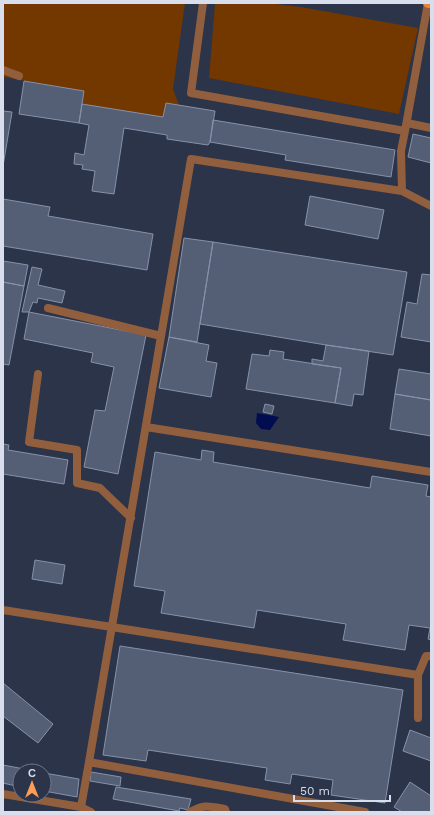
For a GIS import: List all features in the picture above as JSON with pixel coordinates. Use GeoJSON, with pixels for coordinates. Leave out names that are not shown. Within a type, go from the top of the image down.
{"type":"FeatureCollection","features":[{"type":"Feature","properties":{"kind":"lane"},"geometry":{"type":"LineString","coordinates":[[203,3],[191,93],[406,127],[431,128]]}},
{"type":"Feature","properties":{"kind":"lane"},"geometry":{"type":"LineString","coordinates":[[402,191],[402,151],[429,3]]}},
{"type":"Feature","properties":{"kind":"lane"},"geometry":{"type":"LineString","coordinates":[[3,70],[19,76]]}},
{"type":"Feature","properties":{"kind":"lane"},"geometry":{"type":"LineString","coordinates":[[81,807],[191,159],[402,191],[431,206]]}},
{"type":"Feature","properties":{"kind":"lane"},"geometry":{"type":"LineString","coordinates":[[48,308],[161,336]]}},
{"type":"Feature","properties":{"kind":"lane"},"geometry":{"type":"LineString","coordinates":[[38,374],[30,442],[77,450],[77,483],[100,488],[131,518]]}},
{"type":"Feature","properties":{"kind":"lane"},"geometry":{"type":"LineString","coordinates":[[146,427],[431,472]]}},
{"type":"Feature","properties":{"kind":"lane"},"geometry":{"type":"LineString","coordinates":[[3,610],[418,675]]}},
{"type":"Feature","properties":{"kind":"lane"},"geometry":{"type":"LineString","coordinates":[[418,718],[418,675],[426,656],[431,656]]}},
{"type":"Feature","properties":{"kind":"lane"},"geometry":{"type":"LineString","coordinates":[[89,762],[365,812]]}},
{"type":"Feature","properties":{"kind":"lane"},"geometry":{"type":"LineString","coordinates":[[3,794],[81,807],[92,812]]}},
{"type":"Feature","properties":{"kind":"lane"},"geometry":{"type":"LineString","coordinates":[[190,812],[207,805],[225,809],[226,812]]}},
{"type":"Feature","properties":{"kind":"shaded area"},"geometry":{"type":"Polygon","coordinates":[[[3,3],[185,3],[173,89],[179,105],[166,103],[163,117],[82,104],[83,91],[4,77],[3,80],[3,3]]]}},
{"type":"Feature","properties":{"kind":"shaded area"},"geometry":{"type":"Polygon","coordinates":[[[215,3],[268,3],[301,7],[418,28],[399,114],[209,78],[215,3]]]}},
{"type":"Feature","properties":{"kind":"shaded area"},"geometry":{"type":"Polygon","coordinates":[[[257,413],[279,417],[270,430],[261,429],[256,423],[257,413]]]}},
{"type":"Feature","properties":{"kind":"building"},"geometry":{"type":"Polygon","coordinates":[[[24,81],[84,91],[79,123],[19,114],[24,81]]]}},
{"type":"Feature","properties":{"kind":"building"},"geometry":{"type":"Polygon","coordinates":[[[166,103],[215,111],[210,142],[208,145],[167,139],[167,135],[124,128],[114,194],[92,191],[95,171],[82,169],[83,165],[74,164],[75,153],[84,155],[89,125],[79,123],[82,104],[163,117],[166,103]]]}},
{"type":"Feature","properties":{"kind":"building"},"geometry":{"type":"Polygon","coordinates":[[[3,111],[12,112],[3,166],[3,111]]]}},
{"type":"Feature","properties":{"kind":"building"},"geometry":{"type":"Polygon","coordinates":[[[213,120],[395,150],[391,177],[285,160],[286,155],[210,142],[213,120]]]}},
{"type":"Feature","properties":{"kind":"building"},"geometry":{"type":"Polygon","coordinates":[[[413,134],[431,138],[431,163],[408,157],[413,134]]]}},
{"type":"Feature","properties":{"kind":"building"},"geometry":{"type":"Polygon","coordinates":[[[310,196],[384,210],[378,239],[305,225],[310,196]]]}},
{"type":"Feature","properties":{"kind":"building"},"geometry":{"type":"Polygon","coordinates":[[[3,199],[50,207],[48,216],[153,234],[147,270],[3,246],[3,199]]]}},
{"type":"Feature","properties":{"kind":"building"},"geometry":{"type":"Polygon","coordinates":[[[184,238],[213,242],[197,342],[169,337],[184,238]]]}},
{"type":"Feature","properties":{"kind":"building"},"geometry":{"type":"Polygon","coordinates":[[[213,242],[407,272],[393,355],[200,324],[213,242]]]}},
{"type":"Feature","properties":{"kind":"building"},"geometry":{"type":"Polygon","coordinates":[[[3,261],[28,265],[24,286],[3,282],[3,261]]]}},
{"type":"Feature","properties":{"kind":"building"},"geometry":{"type":"Polygon","coordinates":[[[32,267],[42,269],[38,285],[65,291],[62,303],[38,298],[37,303],[33,302],[29,312],[22,312],[32,267]]]}},
{"type":"Feature","properties":{"kind":"building"},"geometry":{"type":"Polygon","coordinates":[[[422,274],[431,275],[431,342],[401,337],[407,302],[417,304],[422,274]]]}},
{"type":"Feature","properties":{"kind":"building"},"geometry":{"type":"Polygon","coordinates":[[[3,282],[24,286],[9,365],[3,364],[3,282]]]}},
{"type":"Feature","properties":{"kind":"building"},"geometry":{"type":"Polygon","coordinates":[[[29,312],[146,335],[118,474],[84,467],[95,410],[105,411],[114,367],[91,362],[93,353],[24,339],[29,312]]]}},
{"type":"Feature","properties":{"kind":"building"},"geometry":{"type":"Polygon","coordinates":[[[169,337],[209,345],[206,361],[217,363],[211,397],[159,388],[169,337]]]}},
{"type":"Feature","properties":{"kind":"building"},"geometry":{"type":"Polygon","coordinates":[[[326,345],[369,351],[363,395],[354,394],[352,406],[335,403],[341,368],[312,364],[312,359],[323,361],[326,345]]]}},
{"type":"Feature","properties":{"kind":"building"},"geometry":{"type":"Polygon","coordinates":[[[270,350],[284,352],[283,359],[341,368],[335,403],[246,389],[252,354],[269,356],[270,350]]]}},
{"type":"Feature","properties":{"kind":"building"},"geometry":{"type":"Polygon","coordinates":[[[399,369],[431,374],[431,400],[395,394],[399,369]]]}},
{"type":"Feature","properties":{"kind":"building"},"geometry":{"type":"Polygon","coordinates":[[[395,394],[431,400],[431,436],[390,429],[395,394]]]}},
{"type":"Feature","properties":{"kind":"building"},"geometry":{"type":"Polygon","coordinates":[[[265,404],[274,406],[272,414],[263,412],[265,404]]]}},
{"type":"Feature","properties":{"kind":"building"},"geometry":{"type":"Polygon","coordinates":[[[3,444],[9,445],[8,450],[68,460],[64,484],[3,474],[3,444]]]}},
{"type":"Feature","properties":{"kind":"building"},"geometry":{"type":"Polygon","coordinates":[[[202,450],[214,452],[213,462],[370,488],[372,476],[428,485],[426,496],[431,497],[431,640],[428,639],[430,628],[409,625],[405,650],[343,640],[346,624],[257,610],[254,628],[161,613],[165,591],[134,586],[155,452],[201,460],[202,450]]]}},
{"type":"Feature","properties":{"kind":"building"},"geometry":{"type":"Polygon","coordinates":[[[35,560],[65,565],[62,584],[32,579],[35,560]]]}},
{"type":"Feature","properties":{"kind":"building"},"geometry":{"type":"Polygon","coordinates":[[[120,646],[403,690],[385,803],[331,795],[333,780],[292,774],[290,784],[265,780],[267,768],[148,750],[146,761],[103,755],[120,646]]]}},
{"type":"Feature","properties":{"kind":"building"},"geometry":{"type":"Polygon","coordinates":[[[3,683],[53,724],[38,743],[3,716],[3,683]]]}},
{"type":"Feature","properties":{"kind":"building"},"geometry":{"type":"Polygon","coordinates":[[[410,730],[431,738],[431,761],[403,751],[410,730]]]}},
{"type":"Feature","properties":{"kind":"building"},"geometry":{"type":"Polygon","coordinates":[[[3,765],[12,767],[12,785],[3,783],[3,765]]]}},
{"type":"Feature","properties":{"kind":"building"},"geometry":{"type":"Polygon","coordinates":[[[91,772],[121,777],[120,786],[90,781],[91,772]]]}},
{"type":"Feature","properties":{"kind":"building"},"geometry":{"type":"Polygon","coordinates":[[[52,774],[79,779],[77,797],[52,792],[52,774]]]}},
{"type":"Feature","properties":{"kind":"building"},"geometry":{"type":"Polygon","coordinates":[[[410,782],[431,796],[431,812],[402,812],[394,807],[410,782]]]}},
{"type":"Feature","properties":{"kind":"building"},"geometry":{"type":"Polygon","coordinates":[[[116,787],[191,799],[188,810],[180,808],[179,811],[113,799],[116,787]]]}}]}
